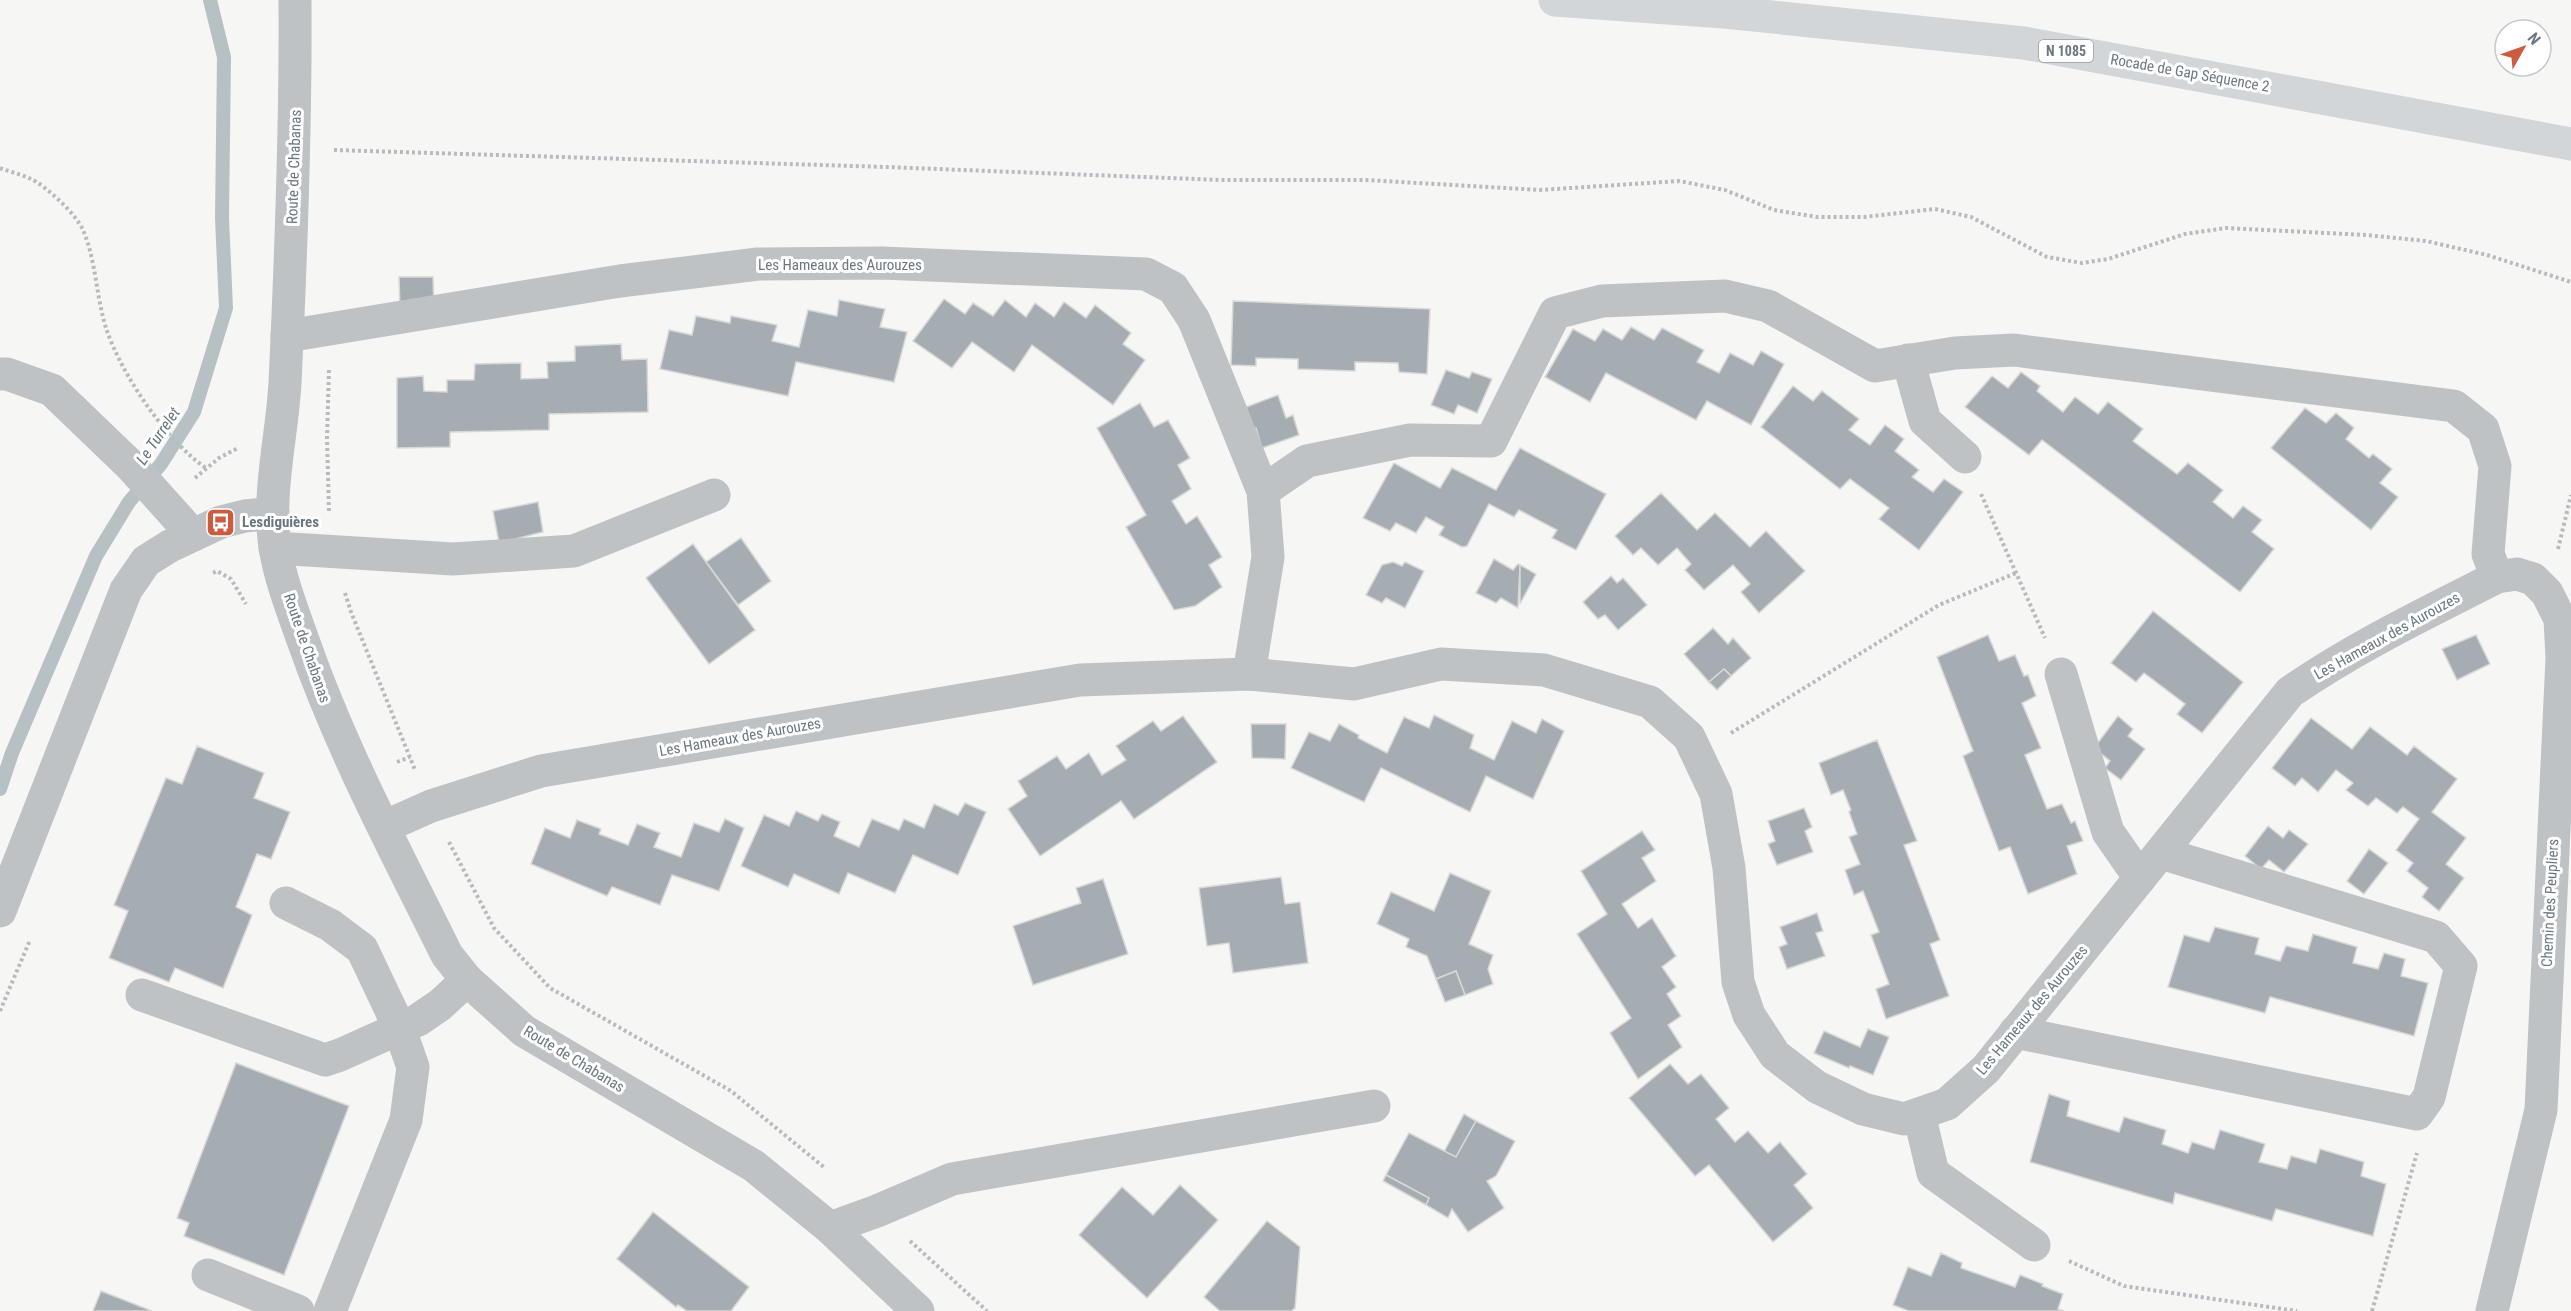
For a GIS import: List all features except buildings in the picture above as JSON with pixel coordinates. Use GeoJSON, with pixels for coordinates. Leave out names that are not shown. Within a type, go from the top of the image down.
{"type":"FeatureCollection","features":[{"type":"Feature","properties":{"kind":"main road","name":"Rocade de Gap Séquence 2"},"geometry":{"type":"LineString","coordinates":[[1555,0],[1724,12],[2024,43],[2571,144]]}},
{"type":"Feature","properties":{"kind":"street","name":"Route de Chabanas"},"geometry":{"type":"LineString","coordinates":[[295,0],[295,155],[287,336],[273,513],[275,548],[293,612],[322,694],[384,827],[447,955],[467,980],[524,1031],[754,1166],[830,1228],[918,1311]]}},
{"type":"Feature","properties":{"kind":"street","name":"Les Hameaux des Aurouzes"},"geometry":{"type":"LineString","coordinates":[[287,336],[620,280],[758,264],[882,263],[1146,274],[1173,288],[1194,320],[1263,491],[1268,557],[1249,674]]}},
{"type":"Feature","properties":{"kind":"street"},"geometry":{"type":"LineString","coordinates":[[1263,491],[1308,461],[1410,440],[1491,441],[1555,313],[1602,301],[1725,296],[1768,306],[1875,366],[1955,353],[2014,350],[2454,406],[2483,429],[2495,466],[2488,555],[2497,577]]}},
{"type":"Feature","properties":{"kind":"street"},"geometry":{"type":"LineString","coordinates":[[1908,360],[1925,421],[1965,458]]}},
{"type":"Feature","properties":{"kind":"street"},"geometry":{"type":"LineString","coordinates":[[0,374],[7,374],[52,390],[130,465],[193,535]]}},
{"type":"Feature","properties":{"kind":"street"},"geometry":{"type":"LineString","coordinates":[[275,548],[453,559],[574,551],[714,495]]}},
{"type":"Feature","properties":{"kind":"street"},"geometry":{"type":"LineString","coordinates":[[0,911],[126,590],[146,561],[193,535],[221,522],[245,516],[273,513]]}},
{"type":"Feature","properties":{"kind":"street","name":"Les Hameaux des Aurouzes"},"geometry":{"type":"LineString","coordinates":[[384,827],[431,806],[542,771],[1080,680],[1249,674],[1354,684],[1441,664],[1544,670],[1650,702],[1689,737],[1716,794],[1728,868],[1738,982],[1749,1015],[1775,1055],[1817,1088],[1863,1109],[1904,1119],[1947,1104],[1986,1069],[2290,692],[2341,658],[2497,577],[2517,574],[2533,579],[2547,593]]}},
{"type":"Feature","properties":{"kind":"street","name":"Chemin des Peupliers"},"geometry":{"type":"LineString","coordinates":[[2492,1311],[2541,1110],[2562,658],[2560,620],[2547,593]]}},
{"type":"Feature","properties":{"kind":"street"},"geometry":{"type":"LineString","coordinates":[[2061,674],[2108,832],[2140,878]]}},
{"type":"Feature","properties":{"kind":"street"},"geometry":{"type":"LineString","coordinates":[[2015,1032],[2417,1114],[2429,1097],[2461,966],[2436,937],[2161,853]]}},
{"type":"Feature","properties":{"kind":"street"},"geometry":{"type":"LineString","coordinates":[[286,903],[330,925],[362,949],[399,1027],[413,1067],[406,1120],[330,1311]]}},
{"type":"Feature","properties":{"kind":"street"},"geometry":{"type":"LineString","coordinates":[[142,994],[324,1060],[418,1020],[440,1005],[467,980]]}},
{"type":"Feature","properties":{"kind":"street"},"geometry":{"type":"LineString","coordinates":[[830,1228],[878,1211],[952,1179],[1374,1106]]}},
{"type":"Feature","properties":{"kind":"street"},"geometry":{"type":"LineString","coordinates":[[1919,1114],[1933,1173],[2034,1245]]}},
{"type":"Feature","properties":{"kind":"street"},"geometry":{"type":"LineString","coordinates":[[208,1275],[298,1311]]}},
{"type":"Feature","properties":{"kind":"path"},"geometry":{"type":"LineString","coordinates":[[324,150],[1221,180],[1366,180],[1540,190],[1678,181],[1725,190],[1774,210],[1817,217],[1864,218],[1935,209],[1971,217],[2047,257],[2082,263],[2108,259],[2185,234],[2226,228],[2366,235],[2426,241],[2487,255],[2571,282]]}},
{"type":"Feature","properties":{"kind":"path"},"geometry":{"type":"LineString","coordinates":[[0,168],[31,179],[38,184],[54,196],[82,228],[106,328],[120,363],[161,424],[188,456],[206,468]]}},
{"type":"Feature","properties":{"kind":"path"},"geometry":{"type":"LineString","coordinates":[[327,438],[329,508],[335,550],[351,612],[431,806],[494,927],[550,988],[731,1091],[878,1211],[987,1311]]}},
{"type":"Feature","properties":{"kind":"path"},"geometry":{"type":"LineString","coordinates":[[1965,458],[2061,674]]}},
{"type":"Feature","properties":{"kind":"path"},"geometry":{"type":"LineString","coordinates":[[2547,593],[2571,495]]}},
{"type":"Feature","properties":{"kind":"path"},"geometry":{"type":"LineString","coordinates":[[1697,754],[1939,605],[2016,573]]}},
{"type":"Feature","properties":{"kind":"path"},"geometry":{"type":"LineString","coordinates":[[2372,1311],[2417,1159],[2417,1114]]}},
{"type":"Feature","properties":{"kind":"path"},"geometry":{"type":"LineString","coordinates":[[2034,1245],[2124,1286],[2298,1311]]}},
{"type":"Feature","properties":{"kind":"waterway","name":"Le Turrelet"},"geometry":{"type":"LineString","coordinates":[[0,789],[12,753],[96,556],[129,502],[161,464],[194,412],[226,308],[222,218],[224,57],[210,0]]}},
{"type":"Feature","properties":{"kind":"place","name":"Lesdiguières"},"geometry":{"type":"Point","coordinates":[221,522]}}]}
